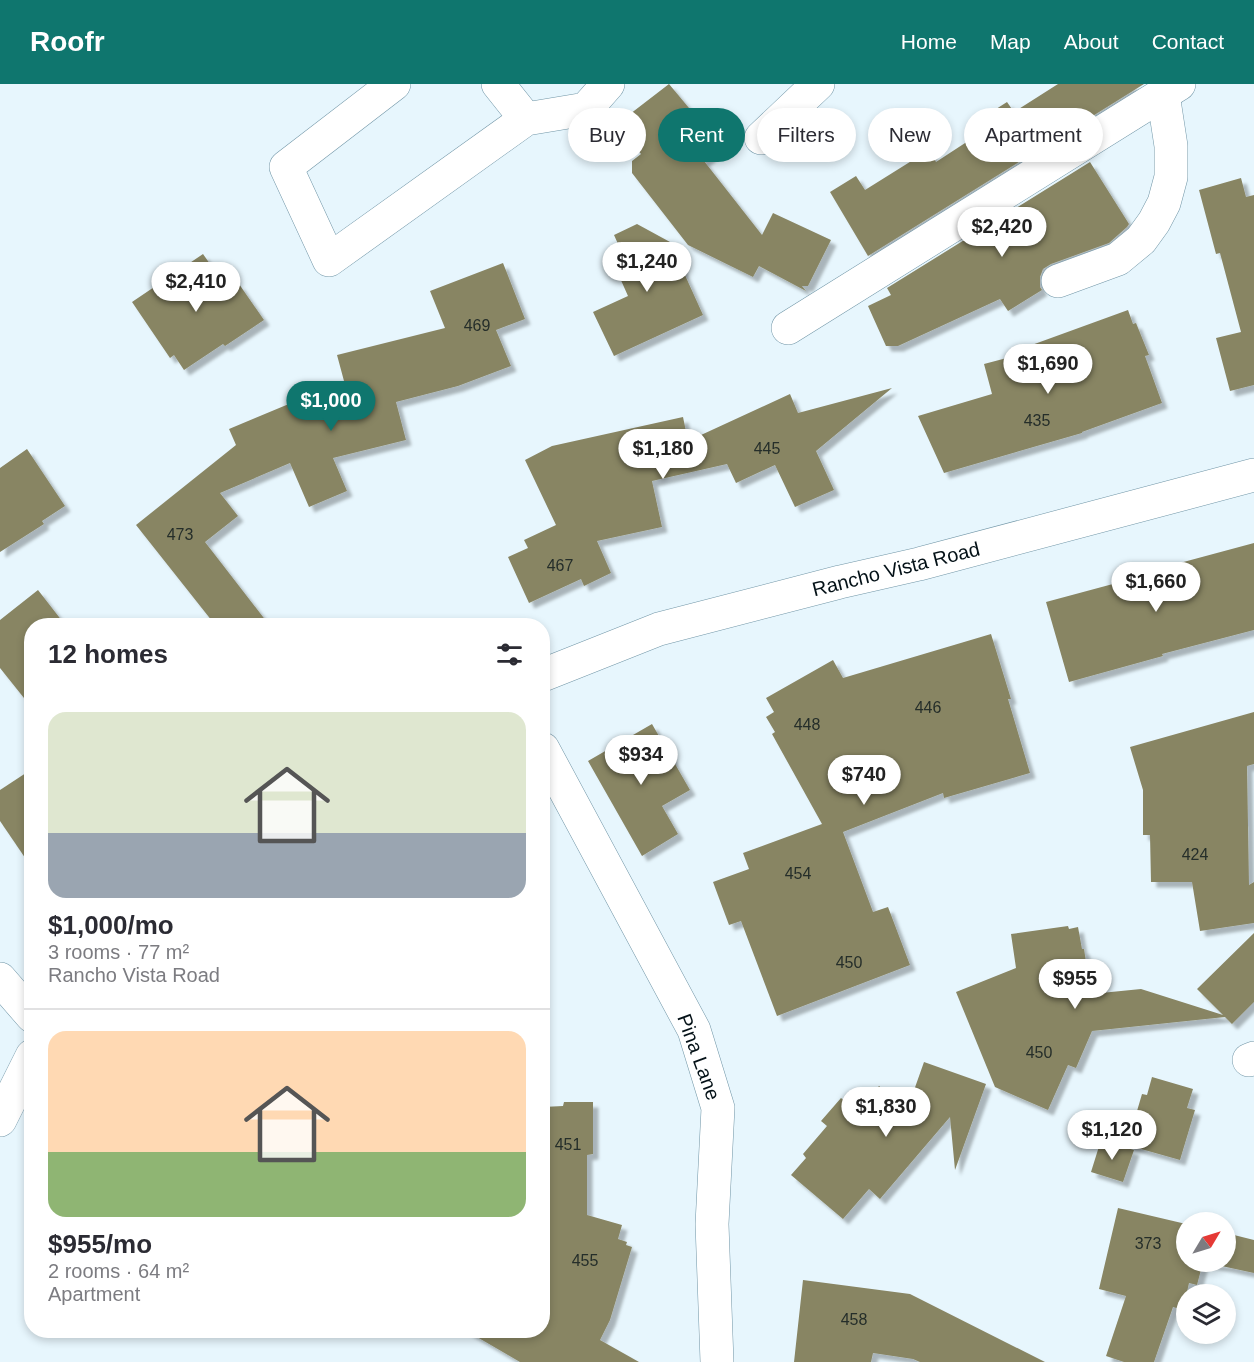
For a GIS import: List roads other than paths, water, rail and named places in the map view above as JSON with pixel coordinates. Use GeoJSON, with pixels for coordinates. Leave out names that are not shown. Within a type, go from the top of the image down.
{"type":"FeatureCollection","features":[{"type":"Feature","properties":{"kind":"street"},"geometry":{"type":"LineString","coordinates":[[394,84],[286,167],[328,260],[525,119],[586,109],[608,84]]}},
{"type":"Feature","properties":{"kind":"street"},"geometry":{"type":"LineString","coordinates":[[498,84],[525,119]]}},
{"type":"Feature","properties":{"kind":"street"},"geometry":{"type":"LineString","coordinates":[[793,108],[818,84]]}},
{"type":"Feature","properties":{"kind":"street"},"geometry":{"type":"LineString","coordinates":[[1058,281],[1119,259],[1141,240],[1154,222],[1164,203],[1171,177],[1171,89]]}},
{"type":"Feature","properties":{"kind":"street"},"geometry":{"type":"LineString","coordinates":[[788,328],[1171,89]]}},
{"type":"Feature","properties":{"kind":"street","name":"Rancho Vista Road"},"geometry":{"type":"LineString","coordinates":[[550,672],[659,629],[840,582],[930,562],[1254,475]]}},
{"type":"Feature","properties":{"kind":"street","name":"Pina Lane"},"geometry":{"type":"LineString","coordinates":[[550,762],[694,1030],[718,1108],[712,1224],[717,1362]]}},
{"type":"Feature","properties":{"kind":"street"},"geometry":{"type":"LineString","coordinates":[[0,979],[24,1008]]}},
{"type":"Feature","properties":{"kind":"street"},"geometry":{"type":"LineString","coordinates":[[0,1120],[24,1072]]}}]}
